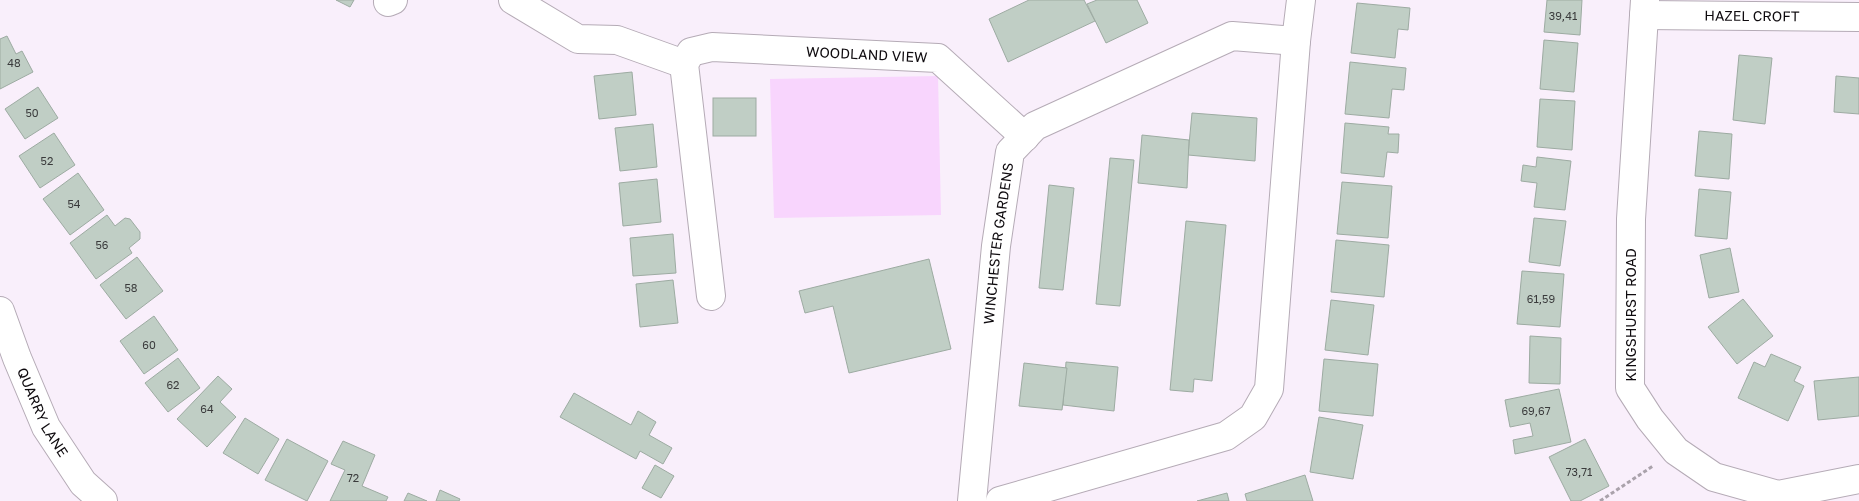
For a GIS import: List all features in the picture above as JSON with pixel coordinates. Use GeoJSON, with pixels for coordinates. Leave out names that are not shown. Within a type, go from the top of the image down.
{"type":"FeatureCollection","features":[{"type":"Feature","properties":{"kind":"street"},"geometry":{"type":"LineString","coordinates":[[514,0],[578,39],[617,40],[684,64],[711,296]]}},
{"type":"Feature","properties":{"kind":"street"},"geometry":{"type":"LineString","coordinates":[[1000,501],[1226,436],[1252,417],[1269,389],[1296,41],[1301,0]]}},
{"type":"Feature","properties":{"kind":"street","name":"HAZEL CROFT"},"geometry":{"type":"LineString","coordinates":[[1645,8],[1859,17]]}},
{"type":"Feature","properties":{"kind":"street","name":"KINGSHURST ROAD"},"geometry":{"type":"LineString","coordinates":[[1645,8],[1631,219],[1630,388],[1650,420],[1676,450],[1714,477],[1778,495],[1859,479]]}},
{"type":"Feature","properties":{"kind":"street","name":"WINCHESTER GARDENS"},"geometry":{"type":"LineString","coordinates":[[972,501],[996,246],[1010,152],[1036,126],[1232,36],[1296,41]]}},
{"type":"Feature","properties":{"kind":"street","name":"WOODLAND VIEW"},"geometry":{"type":"LineString","coordinates":[[684,64],[691,52],[712,46],[938,58],[1025,137]]}},
{"type":"Feature","properties":{"kind":"street","name":"QUARRY LANE"},"geometry":{"type":"LineString","coordinates":[[0,311],[17,358],[46,426],[83,483],[103,501]]}},
{"type":"Feature","properties":{"kind":"path"},"geometry":{"type":"LineString","coordinates":[[1600,501],[1676,450]]}},
{"type":"Feature","properties":{"kind":"shaded area"},"geometry":{"type":"Polygon","coordinates":[[[938,76],[941,215],[774,218],[770,79],[938,76]]]}},
{"type":"Feature","properties":{"kind":"building"},"geometry":{"type":"Polygon","coordinates":[[[336,0],[354,0],[350,7],[336,0]]]}},
{"type":"Feature","properties":{"kind":"building"},"geometry":{"type":"Polygon","coordinates":[[[1029,0],[1084,0],[1095,21],[1008,62],[989,19],[1029,0]]]}},
{"type":"Feature","properties":{"kind":"building"},"geometry":{"type":"Polygon","coordinates":[[[1097,0],[1137,0],[1148,23],[1106,43],[1087,4],[1097,0]]]}},
{"type":"Feature","properties":{"kind":"building"},"geometry":{"type":"Polygon","coordinates":[[[1547,0],[1582,0],[1580,35],[1544,32],[1547,0]]]}},
{"type":"Feature","properties":{"kind":"building"},"geometry":{"type":"Polygon","coordinates":[[[1357,3],[1410,8],[1408,30],[1398,29],[1395,58],[1351,53],[1357,3]]]}},
{"type":"Feature","properties":{"kind":"building"},"geometry":{"type":"Polygon","coordinates":[[[7,36],[16,54],[22,51],[33,72],[0,89],[0,39],[7,36]]]}},
{"type":"Feature","properties":{"kind":"building"},"geometry":{"type":"Polygon","coordinates":[[[1544,40],[1578,43],[1574,92],[1540,89],[1544,40]]]}},
{"type":"Feature","properties":{"kind":"building"},"geometry":{"type":"Polygon","coordinates":[[[1739,55],[1772,58],[1765,124],[1733,120],[1739,55]]]}},
{"type":"Feature","properties":{"kind":"building"},"geometry":{"type":"Polygon","coordinates":[[[1350,62],[1406,68],[1404,90],[1392,89],[1389,118],[1345,114],[1350,62]]]}},
{"type":"Feature","properties":{"kind":"building"},"geometry":{"type":"Polygon","coordinates":[[[632,72],[636,115],[599,119],[594,76],[632,72]]]}},
{"type":"Feature","properties":{"kind":"building"},"geometry":{"type":"Polygon","coordinates":[[[1836,76],[1859,78],[1859,114],[1834,112],[1836,76]]]}},
{"type":"Feature","properties":{"kind":"building"},"geometry":{"type":"Polygon","coordinates":[[[38,87],[58,118],[25,139],[5,109],[38,87]]]}},
{"type":"Feature","properties":{"kind":"building"},"geometry":{"type":"Polygon","coordinates":[[[713,98],[756,98],[756,136],[713,136],[713,98]]]}},
{"type":"Feature","properties":{"kind":"building"},"geometry":{"type":"Polygon","coordinates":[[[1540,99],[1575,101],[1572,150],[1537,147],[1540,99]]]}},
{"type":"Feature","properties":{"kind":"building"},"geometry":{"type":"Polygon","coordinates":[[[1192,113],[1257,118],[1255,161],[1188,155],[1192,113]]]}},
{"type":"Feature","properties":{"kind":"building"},"geometry":{"type":"Polygon","coordinates":[[[1345,123],[1389,127],[1388,134],[1399,134],[1398,153],[1387,152],[1384,177],[1341,173],[1345,123]]]}},
{"type":"Feature","properties":{"kind":"building"},"geometry":{"type":"Polygon","coordinates":[[[653,124],[657,167],[620,171],[615,128],[653,124]]]}},
{"type":"Feature","properties":{"kind":"building"},"geometry":{"type":"Polygon","coordinates":[[[1699,131],[1732,134],[1729,179],[1695,176],[1699,131]]]}},
{"type":"Feature","properties":{"kind":"building"},"geometry":{"type":"Polygon","coordinates":[[[54,133],[75,165],[40,188],[19,156],[54,133]]]}},
{"type":"Feature","properties":{"kind":"building"},"geometry":{"type":"Polygon","coordinates":[[[1142,135],[1189,140],[1187,188],[1138,183],[1142,135]]]}},
{"type":"Feature","properties":{"kind":"building"},"geometry":{"type":"Polygon","coordinates":[[[1537,157],[1571,161],[1565,210],[1534,207],[1537,183],[1521,181],[1523,165],[1536,167],[1537,157]]]}},
{"type":"Feature","properties":{"kind":"building"},"geometry":{"type":"Polygon","coordinates":[[[1110,158],[1134,160],[1120,306],[1096,304],[1110,158]]]}},
{"type":"Feature","properties":{"kind":"building"},"geometry":{"type":"Polygon","coordinates":[[[78,173],[104,210],[70,235],[43,199],[78,173]]]}},
{"type":"Feature","properties":{"kind":"building"},"geometry":{"type":"Polygon","coordinates":[[[657,179],[661,222],[623,226],[619,183],[657,179]]]}},
{"type":"Feature","properties":{"kind":"building"},"geometry":{"type":"Polygon","coordinates":[[[1342,182],[1392,186],[1388,238],[1337,234],[1342,182]]]}},
{"type":"Feature","properties":{"kind":"building"},"geometry":{"type":"Polygon","coordinates":[[[1049,185],[1074,188],[1063,290],[1039,288],[1049,185]]]}},
{"type":"Feature","properties":{"kind":"building"},"geometry":{"type":"Polygon","coordinates":[[[1699,189],[1731,192],[1727,239],[1695,236],[1699,189]]]}},
{"type":"Feature","properties":{"kind":"building"},"geometry":{"type":"Polygon","coordinates":[[[107,215],[115,226],[125,218],[130,219],[140,232],[140,239],[129,248],[132,253],[96,279],[70,243],[107,215]]]}},
{"type":"Feature","properties":{"kind":"building"},"geometry":{"type":"Polygon","coordinates":[[[1534,218],[1566,221],[1560,266],[1529,262],[1534,218]]]}},
{"type":"Feature","properties":{"kind":"building"},"geometry":{"type":"Polygon","coordinates":[[[1186,221],[1226,225],[1212,381],[1194,379],[1193,392],[1170,390],[1186,221]]]}},
{"type":"Feature","properties":{"kind":"building"},"geometry":{"type":"Polygon","coordinates":[[[673,234],[676,273],[633,276],[630,238],[673,234]]]}},
{"type":"Feature","properties":{"kind":"building"},"geometry":{"type":"Polygon","coordinates":[[[1336,240],[1389,245],[1384,297],[1331,292],[1336,240]]]}},
{"type":"Feature","properties":{"kind":"building"},"geometry":{"type":"Polygon","coordinates":[[[1730,248],[1739,292],[1709,298],[1700,255],[1730,248]]]}},
{"type":"Feature","properties":{"kind":"building"},"geometry":{"type":"Polygon","coordinates":[[[137,257],[163,291],[126,319],[100,285],[137,257]]]}},
{"type":"Feature","properties":{"kind":"building"},"geometry":{"type":"Polygon","coordinates":[[[929,259],[951,349],[849,373],[833,306],[805,313],[799,291],[929,259]]]}},
{"type":"Feature","properties":{"kind":"building"},"geometry":{"type":"Polygon","coordinates":[[[1522,271],[1564,274],[1560,327],[1517,324],[1522,271]]]}},
{"type":"Feature","properties":{"kind":"building"},"geometry":{"type":"Polygon","coordinates":[[[673,280],[678,323],[640,327],[636,284],[673,280]]]}},
{"type":"Feature","properties":{"kind":"building"},"geometry":{"type":"Polygon","coordinates":[[[1743,299],[1773,336],[1737,364],[1708,327],[1743,299]]]}},
{"type":"Feature","properties":{"kind":"building"},"geometry":{"type":"Polygon","coordinates":[[[1331,300],[1374,305],[1368,355],[1325,350],[1331,300]]]}},
{"type":"Feature","properties":{"kind":"building"},"geometry":{"type":"Polygon","coordinates":[[[154,316],[178,350],[144,374],[120,341],[154,316]]]}},
{"type":"Feature","properties":{"kind":"building"},"geometry":{"type":"Polygon","coordinates":[[[1530,336],[1561,338],[1560,384],[1529,383],[1530,336]]]}},
{"type":"Feature","properties":{"kind":"building"},"geometry":{"type":"Polygon","coordinates":[[[1771,354],[1801,367],[1794,381],[1804,386],[1788,421],[1738,398],[1754,362],[1765,367],[1771,354]]]}},
{"type":"Feature","properties":{"kind":"building"},"geometry":{"type":"Polygon","coordinates":[[[178,358],[200,388],[168,412],[145,383],[178,358]]]}},
{"type":"Feature","properties":{"kind":"building"},"geometry":{"type":"Polygon","coordinates":[[[1324,359],[1378,364],[1373,416],[1319,411],[1324,359]]]}},
{"type":"Feature","properties":{"kind":"building"},"geometry":{"type":"Polygon","coordinates":[[[1066,362],[1118,367],[1114,411],[1063,405],[1066,362]]]}},
{"type":"Feature","properties":{"kind":"building"},"geometry":{"type":"Polygon","coordinates":[[[1024,363],[1067,368],[1062,410],[1019,406],[1024,363]]]}},
{"type":"Feature","properties":{"kind":"building"},"geometry":{"type":"Polygon","coordinates":[[[218,376],[232,389],[220,402],[236,417],[207,447],[177,419],[218,376]]]}},
{"type":"Feature","properties":{"kind":"building"},"geometry":{"type":"Polygon","coordinates":[[[1859,377],[1859,416],[1818,420],[1814,381],[1859,377]]]}},
{"type":"Feature","properties":{"kind":"building"},"geometry":{"type":"Polygon","coordinates":[[[1559,389],[1571,442],[1515,454],[1513,440],[1533,436],[1530,423],[1510,427],[1505,400],[1559,389]]]}},
{"type":"Feature","properties":{"kind":"building"},"geometry":{"type":"Polygon","coordinates":[[[574,393],[631,425],[638,411],[656,422],[649,435],[672,448],[663,464],[640,451],[636,459],[560,417],[574,393]]]}},
{"type":"Feature","properties":{"kind":"building"},"geometry":{"type":"Polygon","coordinates":[[[1319,417],[1363,425],[1353,479],[1310,472],[1319,417]]]}},
{"type":"Feature","properties":{"kind":"building"},"geometry":{"type":"Polygon","coordinates":[[[245,418],[279,439],[258,474],[223,453],[245,418]]]}},
{"type":"Feature","properties":{"kind":"building"},"geometry":{"type":"Polygon","coordinates":[[[287,439],[328,461],[307,501],[265,480],[287,439]]]}},
{"type":"Feature","properties":{"kind":"building"},"geometry":{"type":"Polygon","coordinates":[[[1585,439],[1609,486],[1580,501],[1571,501],[1549,457],[1585,439]]]}},
{"type":"Feature","properties":{"kind":"building"},"geometry":{"type":"Polygon","coordinates":[[[343,441],[375,455],[362,486],[388,497],[386,501],[330,501],[345,470],[331,464],[343,441]]]}},
{"type":"Feature","properties":{"kind":"building"},"geometry":{"type":"Polygon","coordinates":[[[655,465],[674,476],[661,498],[642,488],[655,465]]]}},
{"type":"Feature","properties":{"kind":"building"},"geometry":{"type":"Polygon","coordinates":[[[1305,475],[1313,501],[1247,501],[1245,494],[1305,475]]]}},
{"type":"Feature","properties":{"kind":"building"},"geometry":{"type":"Polygon","coordinates":[[[440,490],[460,499],[459,501],[436,501],[440,490]]]}},
{"type":"Feature","properties":{"kind":"building"},"geometry":{"type":"Polygon","coordinates":[[[408,493],[427,501],[404,501],[408,493]]]}},
{"type":"Feature","properties":{"kind":"building"},"geometry":{"type":"Polygon","coordinates":[[[1227,493],[1229,501],[1197,501],[1227,493]]]}}]}
